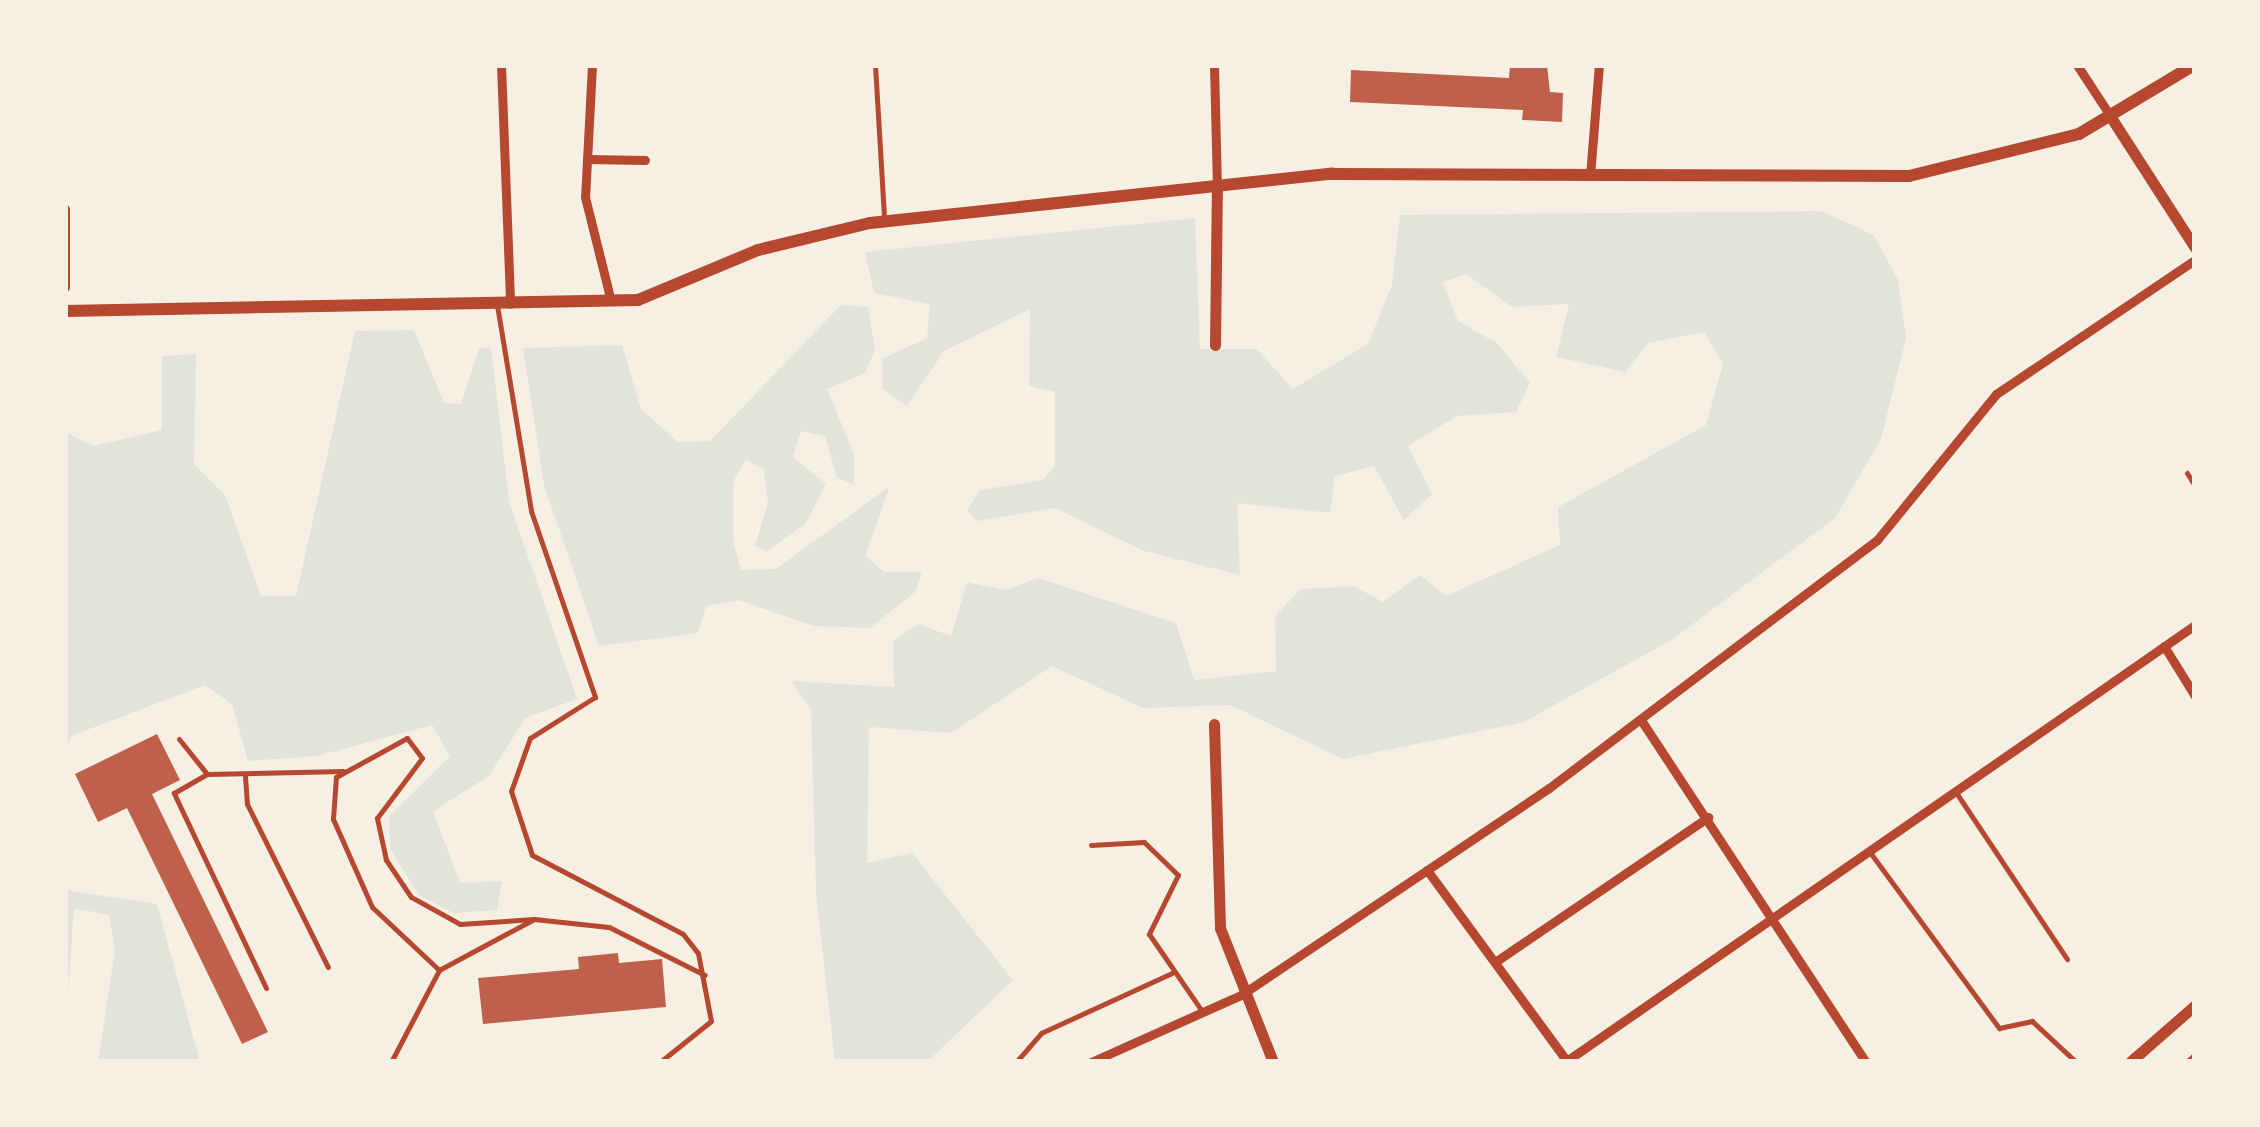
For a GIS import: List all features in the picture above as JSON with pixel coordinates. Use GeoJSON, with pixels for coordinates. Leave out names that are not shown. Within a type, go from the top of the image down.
{"type":"FeatureCollection","features":[{"type":"Feature","properties":{"kind":"main road"},"geometry":{"type":"LineString","coordinates":[[65,310],[612,302],[662,292],[758,250],[884,221],[1372,172],[1590,179],[1909,176],[2012,157],[2112,118],[2194,65]]}},
{"type":"Feature","properties":{"kind":"street"},"geometry":{"type":"LineString","coordinates":[[501,65],[504,304]]}},
{"type":"Feature","properties":{"kind":"street"},"geometry":{"type":"LineString","coordinates":[[592,65],[586,209],[612,302]]}},
{"type":"Feature","properties":{"kind":"street"},"geometry":{"type":"LineString","coordinates":[[1214,65],[1215,345]]}},
{"type":"Feature","properties":{"kind":"street"},"geometry":{"type":"LineString","coordinates":[[1590,179],[1599,65]]}},
{"type":"Feature","properties":{"kind":"street"},"geometry":{"type":"LineString","coordinates":[[2077,65],[2195,248]]}},
{"type":"Feature","properties":{"kind":"street"},"geometry":{"type":"LineString","coordinates":[[588,159],[645,160]]}},
{"type":"Feature","properties":{"kind":"street"},"geometry":{"type":"LineString","coordinates":[[65,209],[65,287]]}},
{"type":"Feature","properties":{"kind":"street"},"geometry":{"type":"LineString","coordinates":[[1091,1062],[1241,995],[1641,720],[1877,540],[1996,394],[2195,260]]}},
{"type":"Feature","properties":{"kind":"street"},"geometry":{"type":"LineString","coordinates":[[1426,870],[1566,1061],[2195,625]]}},
{"type":"Feature","properties":{"kind":"street"},"geometry":{"type":"LineString","coordinates":[[2164,646],[2195,696]]}},
{"type":"Feature","properties":{"kind":"street"},"geometry":{"type":"LineString","coordinates":[[1641,720],[1777,914],[1786,945],[1866,1062]]}},
{"type":"Feature","properties":{"kind":"street"},"geometry":{"type":"LineString","coordinates":[[1214,724],[1220,928],[1241,995],[1273,1062]]}},
{"type":"Feature","properties":{"kind":"street"},"geometry":{"type":"LineString","coordinates":[[1495,962],[1708,816]]}},
{"type":"Feature","properties":{"kind":"street"},"geometry":{"type":"LineString","coordinates":[[2130,1062],[2195,1005]]}},
{"type":"Feature","properties":{"kind":"lane"},"geometry":{"type":"LineString","coordinates":[[875,65],[884,221]]}},
{"type":"Feature","properties":{"kind":"lane"},"geometry":{"type":"LineString","coordinates":[[504,304],[531,511],[594,697],[583,710],[522,748],[511,791],[532,855],[683,934],[708,977],[711,1022],[660,1062]]}},
{"type":"Feature","properties":{"kind":"lane"},"geometry":{"type":"LineString","coordinates":[[2188,473],[2195,486]]}},
{"type":"Feature","properties":{"kind":"lane"},"geometry":{"type":"LineString","coordinates":[[178,739],[207,774]]}},
{"type":"Feature","properties":{"kind":"lane"},"geometry":{"type":"LineString","coordinates":[[266,988],[177,804],[178,788],[207,774],[343,771],[416,739],[418,766],[377,818],[398,879],[441,919],[534,919],[609,927],[708,977]]}},
{"type":"Feature","properties":{"kind":"lane"},"geometry":{"type":"LineString","coordinates":[[343,771],[336,839],[386,926],[440,970]]}},
{"type":"Feature","properties":{"kind":"lane"},"geometry":{"type":"LineString","coordinates":[[244,776],[247,804],[328,967]]}},
{"type":"Feature","properties":{"kind":"lane"},"geometry":{"type":"LineString","coordinates":[[1955,791],[2067,959]]}},
{"type":"Feature","properties":{"kind":"lane"},"geometry":{"type":"LineString","coordinates":[[1090,845],[1148,843],[1178,875],[1149,934],[1172,973],[1203,1012]]}},
{"type":"Feature","properties":{"kind":"lane"},"geometry":{"type":"LineString","coordinates":[[1869,851],[2000,1028],[2032,1022],[2076,1062]]}},
{"type":"Feature","properties":{"kind":"lane"},"geometry":{"type":"LineString","coordinates":[[390,1062],[403,1026],[440,970],[534,919]]}},
{"type":"Feature","properties":{"kind":"lane"},"geometry":{"type":"LineString","coordinates":[[1016,1062],[1041,1033],[1172,973]]}},
{"type":"Feature","properties":{"kind":"path"},"geometry":{"type":"LineString","coordinates":[[2184,1062],[2195,1052]]}},
{"type":"Feature","properties":{"kind":"shaded area"},"geometry":{"type":"Polygon","coordinates":[[[1821,211],[1874,235],[1898,280],[1906,338],[1881,439],[1835,518],[1673,639],[1524,722],[1343,759],[1230,705],[1143,708],[1052,666],[951,733],[869,727],[867,863],[912,853],[1013,980],[927,1062],[835,1062],[816,894],[811,709],[791,681],[894,687],[893,641],[918,624],[951,636],[967,582],[1005,590],[1038,578],[1176,623],[1194,680],[1276,671],[1275,616],[1301,589],[1354,586],[1383,602],[1420,575],[1446,596],[1560,545],[1558,507],[1706,425],[1723,364],[1704,332],[1648,343],[1625,372],[1556,357],[1569,304],[1512,307],[1466,274],[1443,282],[1458,321],[1497,343],[1530,383],[1516,412],[1457,416],[1408,446],[1432,494],[1404,520],[1374,466],[1335,476],[1330,513],[1237,503],[1240,575],[1144,551],[1055,508],[977,521],[967,510],[980,490],[1043,480],[1055,466],[1055,392],[1029,386],[1030,309],[944,351],[907,406],[883,389],[882,359],[927,338],[930,304],[874,293],[865,252],[1195,218],[1200,349],[1257,349],[1293,389],[1368,344],[1392,285],[1400,215],[1821,211]]]}},
{"type":"Feature","properties":{"kind":"shaded area"},"geometry":{"type":"Polygon","coordinates":[[[841,305],[868,307],[875,350],[865,373],[827,389],[854,454],[854,485],[837,478],[825,436],[801,431],[793,457],[826,484],[805,524],[766,552],[755,545],[768,503],[764,470],[746,459],[733,482],[733,541],[741,570],[776,569],[890,486],[865,556],[884,572],[922,572],[915,592],[870,628],[814,626],[739,600],[706,606],[698,633],[599,646],[544,485],[523,348],[622,345],[641,409],[678,442],[710,441],[841,305]]]}},
{"type":"Feature","properties":{"kind":"shaded area"},"geometry":{"type":"Polygon","coordinates":[[[414,330],[444,403],[461,404],[479,348],[491,347],[509,501],[577,699],[525,718],[489,776],[433,811],[460,883],[502,881],[497,910],[453,913],[419,895],[390,849],[389,816],[450,756],[432,725],[317,756],[248,761],[232,704],[205,685],[71,736],[65,758],[65,432],[93,446],[162,430],[162,356],[196,354],[194,464],[225,495],[261,596],[296,596],[355,331],[414,330]]]}},
{"type":"Feature","properties":{"kind":"shaded area"},"geometry":{"type":"Polygon","coordinates":[[[65,890],[157,904],[200,1062],[98,1062],[115,950],[109,915],[74,908],[65,1037],[65,890]]]}},
{"type":"Feature","properties":{"kind":"building"},"geometry":{"type":"Polygon","coordinates":[[[1510,65],[1547,65],[1550,92],[1563,93],[1562,122],[1522,120],[1523,110],[1350,102],[1351,70],[1509,78],[1510,65]]]}},
{"type":"Feature","properties":{"kind":"building"},"geometry":{"type":"Polygon","coordinates":[[[157,734],[180,780],[152,794],[268,1032],[242,1044],[127,808],[98,822],[75,774],[157,734]]]}},
{"type":"Feature","properties":{"kind":"building"},"geometry":{"type":"Polygon","coordinates":[[[618,953],[619,963],[662,959],[666,1007],[483,1024],[478,978],[579,969],[578,957],[618,953]]]}}]}
